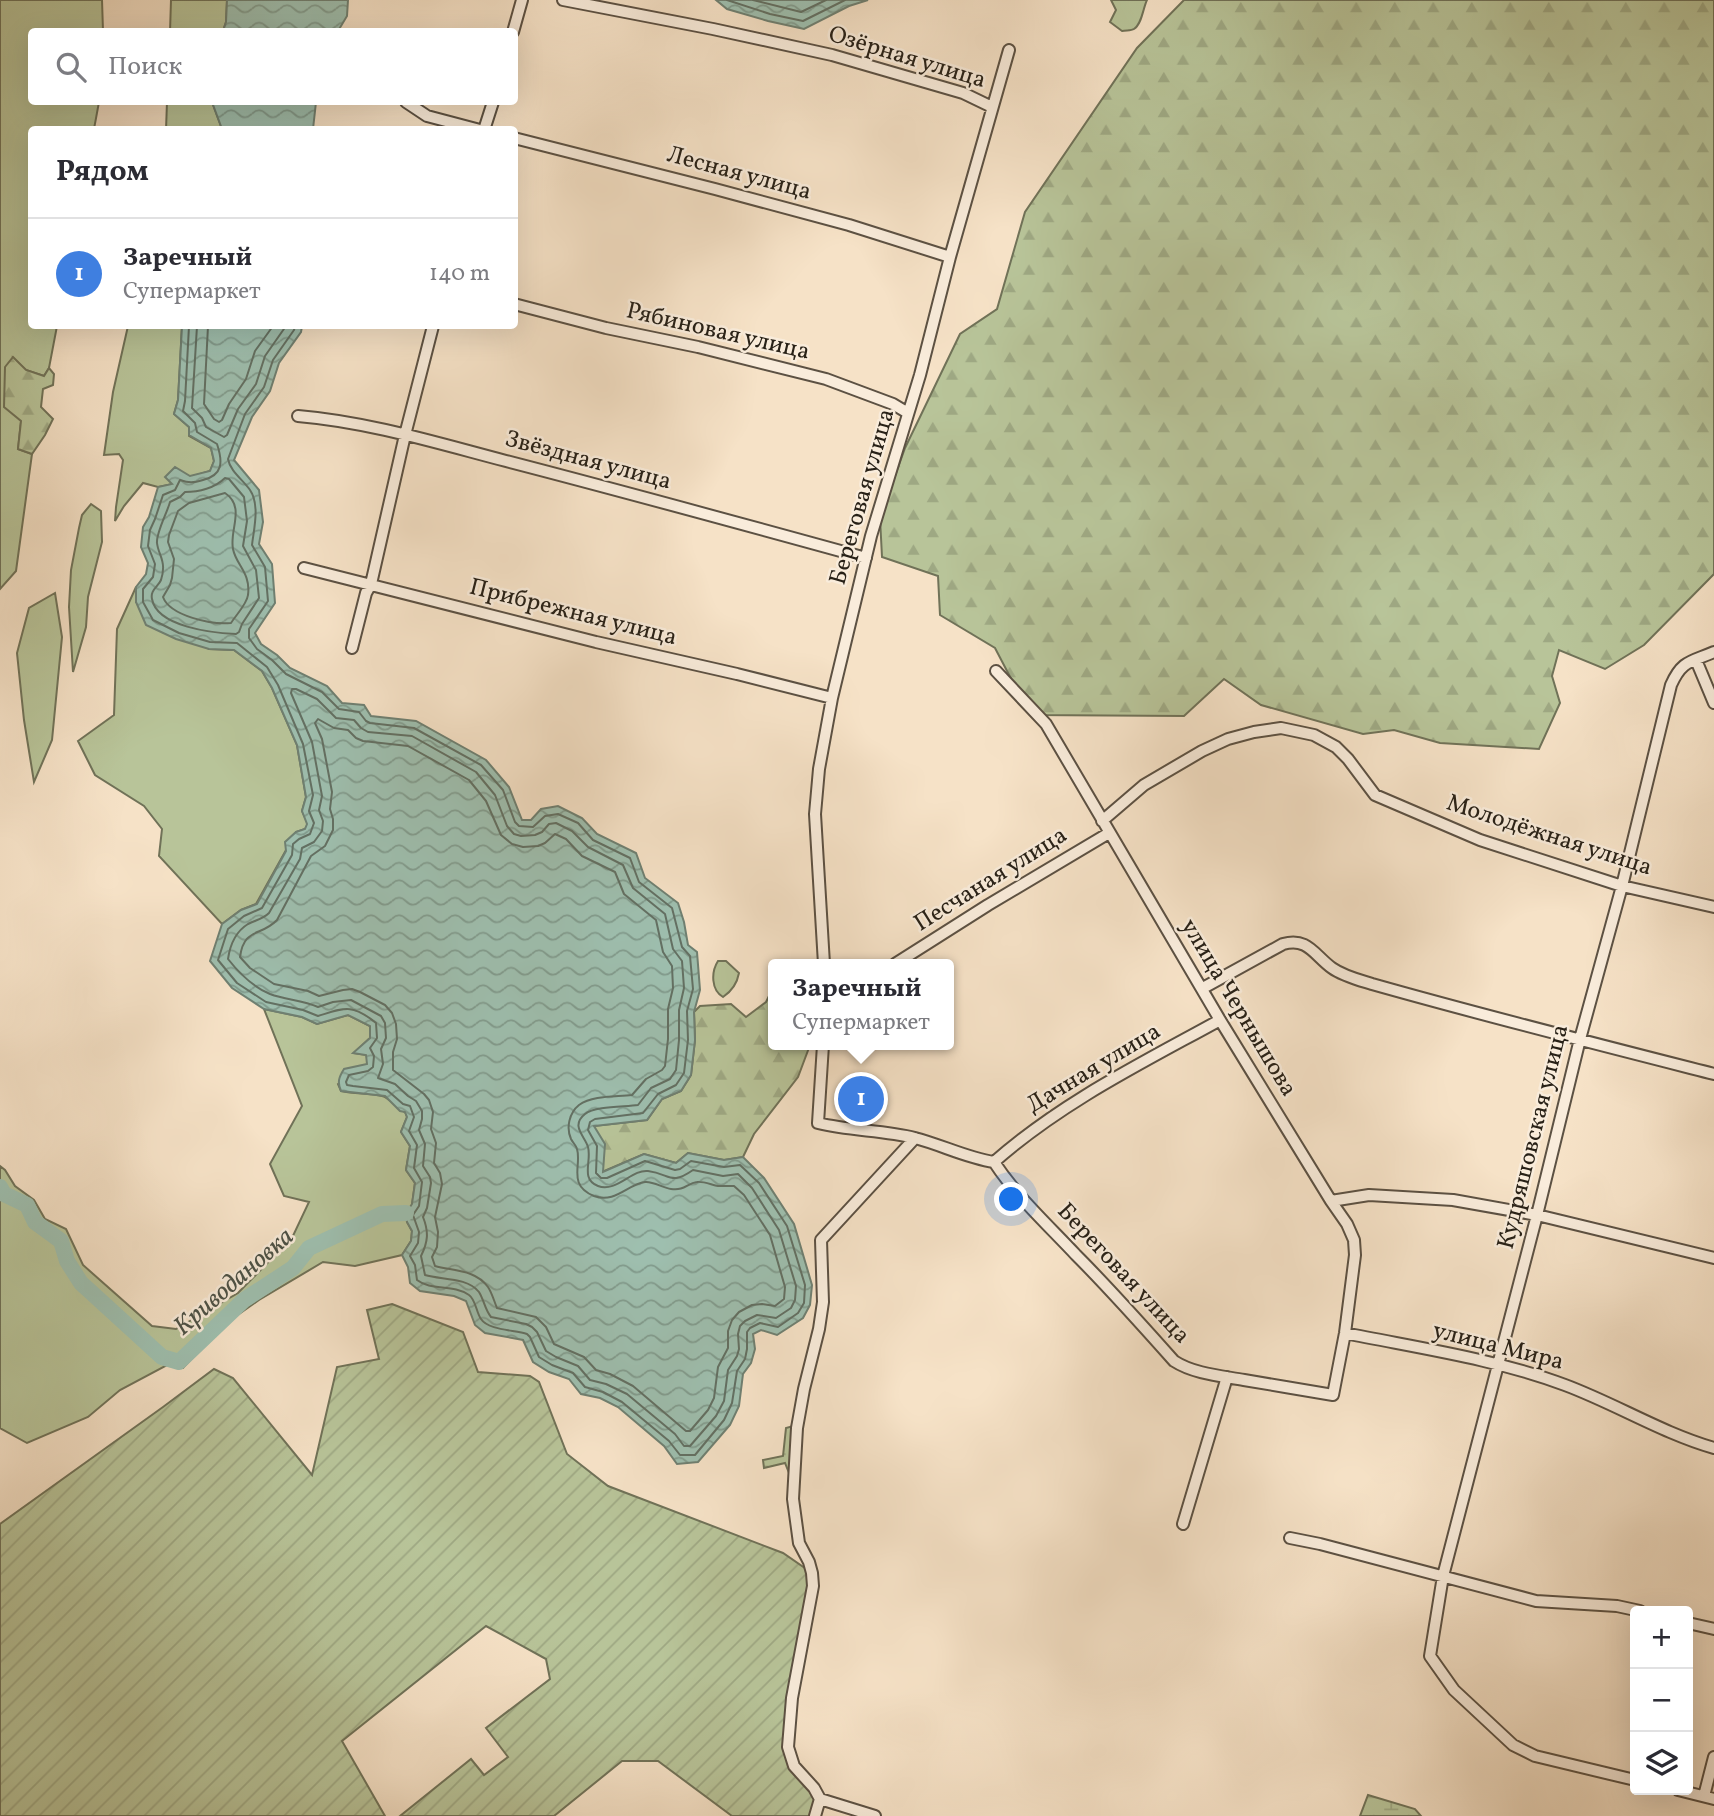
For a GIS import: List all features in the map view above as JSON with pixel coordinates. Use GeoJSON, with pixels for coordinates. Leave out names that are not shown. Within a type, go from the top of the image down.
{"type":"FeatureCollection","features":[{"type":"Feature","properties":{"kind":"street"},"geometry":{"type":"LineString","coordinates":[[514,28],[522,0]]}},
{"type":"Feature","properties":{"kind":"street","name":"Озёрная улица"},"geometry":{"type":"LineString","coordinates":[[563,0],[832,55],[963,93],[992,107]]}},
{"type":"Feature","properties":{"kind":"street","name":"Береговая улица"},"geometry":{"type":"LineString","coordinates":[[824,959],[815,796],[832,698],[866,558],[920,375],[950,257],[1009,50]]}},
{"type":"Feature","properties":{"kind":"street"},"geometry":{"type":"LineString","coordinates":[[410,105],[427,116],[466,126]]}},
{"type":"Feature","properties":{"kind":"street"},"geometry":{"type":"LineString","coordinates":[[483,126],[491,105]]}},
{"type":"Feature","properties":{"kind":"street","name":"Лесная улица"},"geometry":{"type":"LineString","coordinates":[[518,139],[715,188],[849,225],[950,257]]}},
{"type":"Feature","properties":{"kind":"street","name":"Рябиновая улица"},"geometry":{"type":"LineString","coordinates":[[518,305],[826,379],[894,404],[908,413]]}},
{"type":"Feature","properties":{"kind":"street"},"geometry":{"type":"LineString","coordinates":[[352,648],[371,583],[432,329]]}},
{"type":"Feature","properties":{"kind":"street","name":"Звёздная улица"},"geometry":{"type":"LineString","coordinates":[[298,416],[351,422],[405,435],[628,492],[866,558]]}},
{"type":"Feature","properties":{"kind":"street","name":"Прибрежная улица"},"geometry":{"type":"LineString","coordinates":[[304,568],[832,698]]}},
{"type":"Feature","properties":{"kind":"street","name":"Кудряшовская улица"},"geometry":{"type":"LineString","coordinates":[[1630,1779],[1535,1756],[1513,1745],[1454,1690],[1430,1656],[1443,1576],[1580,1039],[1622,886],[1671,685],[1677,671],[1685,664],[1714,652]]}},
{"type":"Feature","properties":{"kind":"street"},"geometry":{"type":"LineString","coordinates":[[1696,660],[1714,703]]}},
{"type":"Feature","properties":{"kind":"street","name":"улица Чернышова"},"geometry":{"type":"LineString","coordinates":[[996,671],[1046,724],[1220,1020],[1347,1224],[1354,1240],[1355,1255],[1345,1333],[1333,1395]]}},
{"type":"Feature","properties":{"kind":"street","name":"Молодёжная улица"},"geometry":{"type":"LineString","coordinates":[[1102,821],[1144,785],[1202,751],[1228,739],[1281,729],[1314,735],[1336,747],[1375,796],[1480,840],[1622,886],[1714,907]]}},
{"type":"Feature","properties":{"kind":"street","name":"Песчаная улица"},"geometry":{"type":"LineString","coordinates":[[903,959],[1109,833]]}},
{"type":"Feature","properties":{"kind":"street"},"geometry":{"type":"LineString","coordinates":[[1203,988],[1283,944],[1300,942],[1343,974],[1436,1002],[1714,1074]]}},
{"type":"Feature","properties":{"kind":"street","name":"Дачная улица"},"geometry":{"type":"LineString","coordinates":[[994,1162],[1052,1116],[1220,1020]]}},
{"type":"Feature","properties":{"kind":"street"},"geometry":{"type":"LineString","coordinates":[[823,1050],[818,1123],[915,1138],[994,1162]]}},
{"type":"Feature","properties":{"kind":"street"},"geometry":{"type":"LineString","coordinates":[[875,1816],[820,1799],[794,1766],[788,1747],[792,1698],[813,1586],[809,1562],[799,1543],[793,1499],[797,1428],[823,1302],[821,1240],[915,1138]]}},
{"type":"Feature","properties":{"kind":"street","name":"Береговая улица"},"geometry":{"type":"LineString","coordinates":[[994,1162],[1021,1197],[1174,1361],[1192,1370],[1333,1395]]}},
{"type":"Feature","properties":{"kind":"street"},"geometry":{"type":"LineString","coordinates":[[1331,1201],[1369,1195],[1440,1199],[1537,1214],[1714,1258]]}},
{"type":"Feature","properties":{"kind":"street","name":"улица Мира"},"geometry":{"type":"LineString","coordinates":[[1345,1333],[1499,1364],[1567,1386],[1680,1438],[1714,1448]]}},
{"type":"Feature","properties":{"kind":"street"},"geometry":{"type":"LineString","coordinates":[[1183,1524],[1227,1377]]}},
{"type":"Feature","properties":{"kind":"street"},"geometry":{"type":"LineString","coordinates":[[1290,1538],[1536,1601],[1630,1609]]}},
{"type":"Feature","properties":{"kind":"street"},"geometry":{"type":"LineString","coordinates":[[1693,1624],[1714,1629]]}},
{"type":"Feature","properties":{"kind":"street"},"geometry":{"type":"LineString","coordinates":[[1709,1797],[1714,1757]]}},
{"type":"Feature","properties":{"kind":"street"},"geometry":{"type":"LineString","coordinates":[[815,1816],[820,1799]]}},
{"type":"Feature","properties":{"kind":"green space"},"geometry":{"type":"Polygon","coordinates":[[[0,0],[102,0],[103,28],[28,28],[28,105],[98,105],[95,126],[28,126],[28,329],[56,329],[49,368],[44,376],[26,370],[13,358],[21,421],[18,449],[32,454],[16,571],[0,589],[0,0]]]}},
{"type":"Feature","properties":{"kind":"green space"},"geometry":{"type":"Polygon","coordinates":[[[171,0],[227,0],[224,28],[170,28],[171,0]]]}},
{"type":"Feature","properties":{"kind":"green space"},"geometry":{"type":"Polygon","coordinates":[[[1111,0],[1147,0],[1137,27],[1122,31],[1110,22],[1116,10],[1111,0]]]}},
{"type":"Feature","properties":{"kind":"green space"},"geometry":{"type":"Polygon","coordinates":[[[1184,0],[1714,0],[1714,574],[1644,645],[1605,669],[1559,650],[1552,676],[1560,703],[1539,749],[1440,743],[1394,730],[1363,734],[1261,705],[1224,679],[1184,716],[1030,715],[995,648],[940,615],[938,576],[882,557],[880,518],[905,448],[960,334],[997,309],[1025,212],[1137,48],[1184,0]]]}},
{"type":"Feature","properties":{"kind":"green space"},"geometry":{"type":"Polygon","coordinates":[[[167,105],[213,105],[221,126],[166,126],[167,105]]]}},
{"type":"Feature","properties":{"kind":"green space"},"geometry":{"type":"Polygon","coordinates":[[[127,329],[182,329],[178,400],[174,414],[189,427],[189,436],[211,448],[214,461],[210,471],[173,484],[158,487],[143,483],[115,521],[123,460],[119,454],[104,455],[113,392],[127,329]]]}},
{"type":"Feature","properties":{"kind":"green space"},"geometry":{"type":"Polygon","coordinates":[[[13,357],[26,370],[44,376],[49,368],[54,374],[53,385],[43,389],[41,407],[53,419],[32,454],[18,449],[21,421],[4,407],[5,367],[13,357]]]}},
{"type":"Feature","properties":{"kind":"green space"},"geometry":{"type":"Polygon","coordinates":[[[91,504],[101,511],[102,542],[88,597],[86,627],[73,672],[69,607],[71,570],[82,515],[91,504]]]}},
{"type":"Feature","properties":{"kind":"green space"},"geometry":{"type":"Polygon","coordinates":[[[136,587],[136,602],[209,649],[234,650],[262,671],[297,745],[306,797],[302,811],[308,824],[305,829],[296,832],[256,904],[241,910],[222,924],[159,856],[162,829],[144,806],[95,775],[78,741],[114,715],[117,629],[136,587]]]}},
{"type":"Feature","properties":{"kind":"green space"},"geometry":{"type":"Polygon","coordinates":[[[55,593],[62,637],[52,740],[34,782],[17,653],[29,608],[55,593]]]}},
{"type":"Feature","properties":{"kind":"green space"},"geometry":{"type":"Polygon","coordinates":[[[718,961],[726,961],[739,973],[734,987],[723,997],[716,990],[713,980],[718,961]]]}},
{"type":"Feature","properties":{"kind":"green space"},"geometry":{"type":"Polygon","coordinates":[[[768,998],[768,1050],[808,1050],[798,1077],[754,1134],[743,1157],[724,1160],[688,1153],[676,1163],[644,1154],[602,1172],[594,1126],[647,1120],[662,1099],[681,1091],[691,1075],[695,1040],[694,1012],[700,1006],[731,1004],[746,1017],[768,998]]]}},
{"type":"Feature","properties":{"kind":"green space"},"geometry":{"type":"Polygon","coordinates":[[[264,1009],[302,1017],[317,1024],[348,1015],[370,1026],[371,1037],[354,1053],[367,1055],[367,1064],[338,1084],[341,1091],[385,1097],[405,1112],[407,1117],[401,1132],[410,1146],[406,1170],[415,1183],[412,1205],[406,1213],[412,1231],[411,1241],[402,1255],[355,1266],[323,1262],[259,1300],[222,1326],[183,1368],[167,1365],[120,1390],[88,1417],[27,1443],[0,1428],[0,1166],[15,1186],[34,1200],[45,1219],[66,1229],[83,1265],[152,1326],[176,1329],[238,1293],[292,1238],[309,1202],[284,1196],[270,1164],[302,1106],[264,1009]]]}},
{"type":"Feature","properties":{"kind":"green space"},"geometry":{"type":"Polygon","coordinates":[[[392,1304],[463,1332],[478,1372],[530,1376],[539,1382],[567,1454],[608,1486],[783,1553],[812,1573],[788,1747],[820,1799],[815,1816],[732,1816],[658,1761],[622,1761],[554,1816],[400,1816],[471,1759],[484,1775],[508,1757],[486,1728],[550,1679],[546,1659],[486,1626],[342,1741],[385,1816],[0,1816],[0,1524],[214,1369],[233,1378],[312,1475],[337,1367],[379,1359],[367,1310],[392,1304]]]}},
{"type":"Feature","properties":{"kind":"green space"},"geometry":{"type":"Polygon","coordinates":[[[793,1426],[791,1478],[785,1463],[764,1468],[763,1460],[783,1456],[786,1428],[793,1426]]]}},
{"type":"Feature","properties":{"kind":"green space"},"geometry":{"type":"Polygon","coordinates":[[[1368,1795],[1415,1809],[1421,1816],[1360,1816],[1368,1795]]]}},
{"type":"Feature","properties":{"kind":"water"},"geometry":{"type":"Polygon","coordinates":[[[227,0],[348,0],[347,16],[340,28],[224,28],[227,0]]]}},
{"type":"Feature","properties":{"kind":"water"},"geometry":{"type":"Polygon","coordinates":[[[716,0],[868,0],[849,6],[804,29],[727,9],[716,0]]]}},
{"type":"Feature","properties":{"kind":"water"},"geometry":{"type":"Polygon","coordinates":[[[213,105],[316,105],[313,126],[221,126],[213,105]]]}},
{"type":"Feature","properties":{"kind":"water"},"geometry":{"type":"Polygon","coordinates":[[[182,329],[302,329],[279,363],[270,391],[252,417],[234,460],[259,490],[263,522],[259,544],[272,564],[275,603],[255,633],[261,644],[290,668],[327,686],[342,703],[364,705],[371,716],[416,721],[486,760],[509,787],[522,820],[531,820],[541,809],[558,806],[582,818],[597,834],[636,853],[645,878],[678,903],[688,945],[697,952],[700,990],[694,1012],[695,1040],[691,1075],[681,1091],[662,1099],[647,1120],[594,1126],[605,1144],[603,1172],[644,1154],[676,1163],[688,1153],[724,1160],[743,1157],[764,1178],[794,1224],[812,1285],[810,1305],[803,1318],[777,1335],[761,1330],[753,1334],[755,1349],[751,1363],[743,1374],[739,1406],[730,1425],[698,1462],[677,1464],[664,1446],[618,1407],[600,1398],[581,1394],[569,1379],[549,1372],[533,1362],[523,1340],[485,1333],[475,1325],[466,1301],[454,1296],[420,1291],[410,1283],[408,1267],[402,1255],[411,1241],[412,1231],[406,1213],[412,1204],[415,1183],[406,1170],[410,1146],[401,1132],[407,1117],[405,1112],[400,1111],[385,1096],[341,1091],[339,1085],[344,1069],[367,1064],[366,1055],[353,1053],[370,1038],[370,1026],[348,1015],[317,1024],[302,1017],[264,1009],[232,988],[210,961],[222,924],[241,910],[257,904],[286,851],[285,842],[296,832],[305,829],[307,824],[302,811],[306,797],[297,745],[262,671],[234,650],[209,649],[176,639],[146,625],[136,602],[136,587],[146,574],[148,563],[141,547],[143,527],[149,517],[158,487],[172,484],[165,477],[175,467],[190,476],[210,471],[214,461],[211,448],[189,435],[189,427],[174,414],[178,400],[182,329]]]}},
{"type":"Feature","properties":{"kind":"waterway","name":"Криводановка"},"geometry":{"type":"LineString","coordinates":[[0,1187],[4,1194],[27,1205],[35,1222],[61,1241],[67,1261],[81,1283],[162,1357],[179,1362],[244,1300],[293,1268],[309,1248],[382,1214],[406,1213]]}},
{"type":"Feature","properties":{"kind":"place","name":"Заречный"},"geometry":{"type":"Point","coordinates":[861,1099]}}]}
